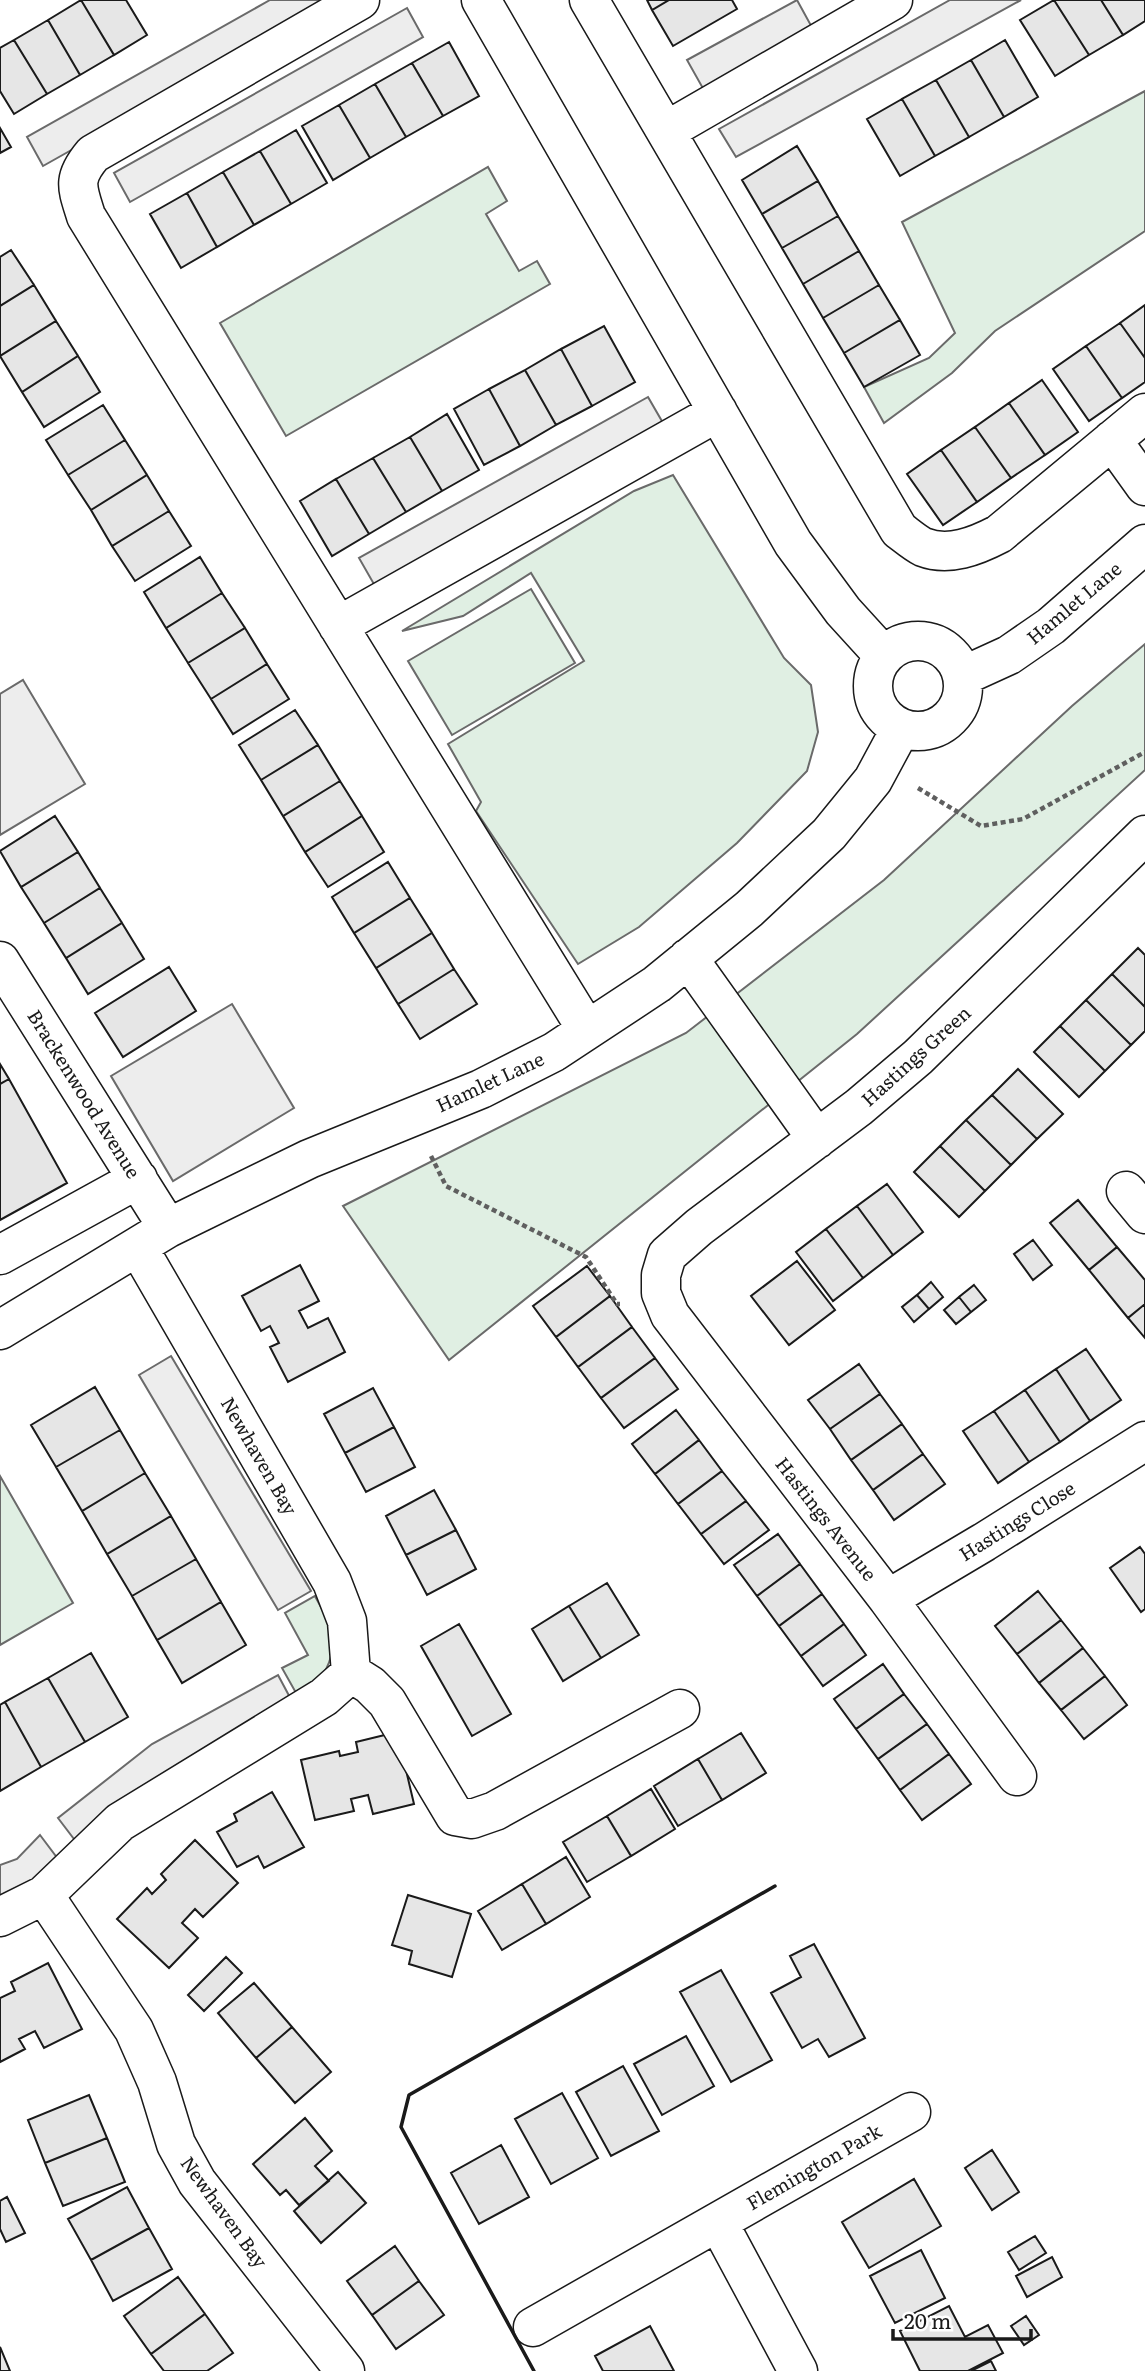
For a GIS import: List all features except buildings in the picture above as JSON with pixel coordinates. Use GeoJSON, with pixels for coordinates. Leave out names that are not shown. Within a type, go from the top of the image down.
{"type":"FeatureCollection","features":[{"type":"Feature","properties":{"kind":"street"},"geometry":{"type":"LineString","coordinates":[[360,0],[93,154],[80,169],[78,189],[86,216],[587,1030]]}},
{"type":"Feature","properties":{"kind":"street"},"geometry":{"type":"LineString","coordinates":[[481,0],[793,543],[843,611],[884,656]]}},
{"type":"Feature","properties":{"kind":"street"},"geometry":{"type":"LineString","coordinates":[[589,0],[900,530],[922,546],[947,551],[975,546],[999,534],[1145,414]]}},
{"type":"Feature","properties":{"kind":"street"},"geometry":{"type":"LineString","coordinates":[[666,131],[892,0]]}},
{"type":"Feature","properties":{"kind":"street"},"geometry":{"type":"LineString","coordinates":[[338,626],[718,412]]}},
{"type":"Feature","properties":{"kind":"street"},"geometry":{"type":"LineString","coordinates":[[1112,440],[1145,486]]}},
{"type":"Feature","properties":{"kind":"street","name":"Hamlet Lane"},"geometry":{"type":"LineString","coordinates":[[963,676],[1009,655],[1051,626],[1145,544]]}},
{"type":"Feature","properties":{"kind":"street"},"geometry":{"type":"LineString","coordinates":[[908,641],[936,644],[949,652],[958,663],[963,676],[964,691],[953,716],[942,725],[914,732],[901,728],[884,715],[874,696],[873,682],[876,668],[884,656],[908,641]]}},
{"type":"Feature","properties":{"kind":"street","name":"Hamlet Lane"},"geometry":{"type":"LineString","coordinates":[[0,1330],[153,1238],[309,1159],[505,1077],[554,1052],[657,984],[749,909],[829,834],[873,780],[901,728]]}},
{"type":"Feature","properties":{"kind":"street","name":"Hastings Green"},"geometry":{"type":"LineString","coordinates":[[667,1255],[699,1227],[817,1139],[918,1058],[1145,835]]}},
{"type":"Feature","properties":{"kind":"street"},"geometry":{"type":"LineString","coordinates":[[688,958],[817,1139]]}},
{"type":"Feature","properties":{"kind":"street","name":"Brackenwood Avenue"},"geometry":{"type":"LineString","coordinates":[[0,961],[138,1179],[153,1238]]}},
{"type":"Feature","properties":{"kind":"street"},"geometry":{"type":"LineString","coordinates":[[0,1255],[138,1179]]}},
{"type":"Feature","properties":{"kind":"street","name":"Newhaven Bay"},"geometry":{"type":"LineString","coordinates":[[153,1238],[332,1583],[348,1621],[351,1673]]}},
{"type":"Feature","properties":{"kind":"street","name":"Hastings Avenue"},"geometry":{"type":"LineString","coordinates":[[667,1255],[661,1275],[662,1293],[670,1315],[888,1599],[1017,1776]]}},
{"type":"Feature","properties":{"kind":"street","name":"Hastings Close"},"geometry":{"type":"LineString","coordinates":[[888,1599],[1145,1441]]}},
{"type":"Feature","properties":{"kind":"street"},"geometry":{"type":"LineString","coordinates":[[0,1917],[44,1895],[120,1822],[324,1697],[351,1673],[370,1685],[387,1702],[455,1816],[472,1819],[495,1811],[680,1709]]}},
{"type":"Feature","properties":{"kind":"street","name":"Newhaven Bay"},"geometry":{"type":"LineString","coordinates":[[44,1895],[134,2030],[157,2081],[176,2144],[197,2182],[345,2371]]}},
{"type":"Feature","properties":{"kind":"street","name":"Flemington Park"},"geometry":{"type":"LineString","coordinates":[[533,2327],[911,2112]]}},
{"type":"Feature","properties":{"kind":"street"},"geometry":{"type":"LineString","coordinates":[[718,2222],[798,2371]]}},
{"type":"Feature","properties":{"kind":"path"},"geometry":{"type":"LineString","coordinates":[[881,765],[981,826],[1023,819],[1145,752]]}},
{"type":"Feature","properties":{"kind":"path"},"geometry":{"type":"LineString","coordinates":[[412,1117],[446,1186],[586,1257],[617,1304],[666,1306]]}},
{"type":"Feature","properties":{"kind":"green space"},"geometry":{"type":"Polygon","coordinates":[[[1145,91],[1145,231],[995,331],[952,373],[884,423],[864,387],[929,358],[955,333],[902,222],[1145,91]]]}},
{"type":"Feature","properties":{"kind":"green space"},"geometry":{"type":"Polygon","coordinates":[[[488,167],[507,201],[486,214],[519,271],[537,261],[550,284],[286,436],[220,323],[488,167]]]}},
{"type":"Feature","properties":{"kind":"green space"},"geometry":{"type":"Polygon","coordinates":[[[673,475],[784,658],[811,685],[818,732],[807,771],[737,843],[639,927],[578,964],[476,811],[481,802],[448,744],[584,661],[531,573],[463,616],[402,631],[634,491],[673,475]]]}},
{"type":"Feature","properties":{"kind":"green space"},"geometry":{"type":"Polygon","coordinates":[[[531,589],[575,663],[452,735],[408,661],[531,589]]]}},
{"type":"Feature","properties":{"kind":"green space"},"geometry":{"type":"Polygon","coordinates":[[[1145,644],[1145,770],[857,1034],[449,1360],[343,1206],[686,1033],[884,880],[1072,706],[1145,644]]]}},
{"type":"Feature","properties":{"kind":"green space"},"geometry":{"type":"Polygon","coordinates":[[[0,1476],[73,1603],[0,1645],[0,1476]]]}},
{"type":"Feature","properties":{"kind":"green space"},"geometry":{"type":"Polygon","coordinates":[[[315,1596],[329,1623],[332,1649],[322,1677],[300,1700],[282,1668],[308,1655],[285,1613],[315,1596]]]}},
{"type":"Feature","properties":{"kind":"shaded area"},"geometry":{"type":"Polygon","coordinates":[[[270,0],[338,0],[43,166],[27,137],[270,0]]]}},
{"type":"Feature","properties":{"kind":"shaded area"},"geometry":{"type":"Polygon","coordinates":[[[797,0],[814,31],[705,92],[687,60],[797,0]]]}},
{"type":"Feature","properties":{"kind":"shaded area"},"geometry":{"type":"Polygon","coordinates":[[[950,0],[1021,0],[736,157],[719,129],[950,0]]]}},
{"type":"Feature","properties":{"kind":"shaded area"},"geometry":{"type":"Polygon","coordinates":[[[407,8],[423,37],[130,202],[114,173],[407,8]]]}},
{"type":"Feature","properties":{"kind":"shaded area"},"geometry":{"type":"Polygon","coordinates":[[[648,397],[663,423],[375,586],[359,558],[648,397]]]}},
{"type":"Feature","properties":{"kind":"shaded area"},"geometry":{"type":"Polygon","coordinates":[[[23,680],[85,784],[0,835],[0,694],[23,680]]]}},
{"type":"Feature","properties":{"kind":"shaded area"},"geometry":{"type":"Polygon","coordinates":[[[232,1004],[294,1108],[173,1181],[111,1076],[232,1004]]]}},
{"type":"Feature","properties":{"kind":"shaded area"},"geometry":{"type":"Polygon","coordinates":[[[171,1356],[311,1591],[278,1610],[139,1375],[171,1356]]]}},
{"type":"Feature","properties":{"kind":"shaded area"},"geometry":{"type":"Polygon","coordinates":[[[278,1675],[294,1705],[77,1843],[58,1818],[152,1744],[278,1675]]]}},
{"type":"Feature","properties":{"kind":"shaded area"},"geometry":{"type":"Polygon","coordinates":[[[40,1835],[61,1863],[0,1899],[0,1865],[17,1859],[40,1835]]]}},
{"type":"Feature","properties":{"kind":"wall"},"geometry":{"type":"LineString","coordinates":[[534,2371],[401,2127],[409,2095],[775,1886]]}}]}
